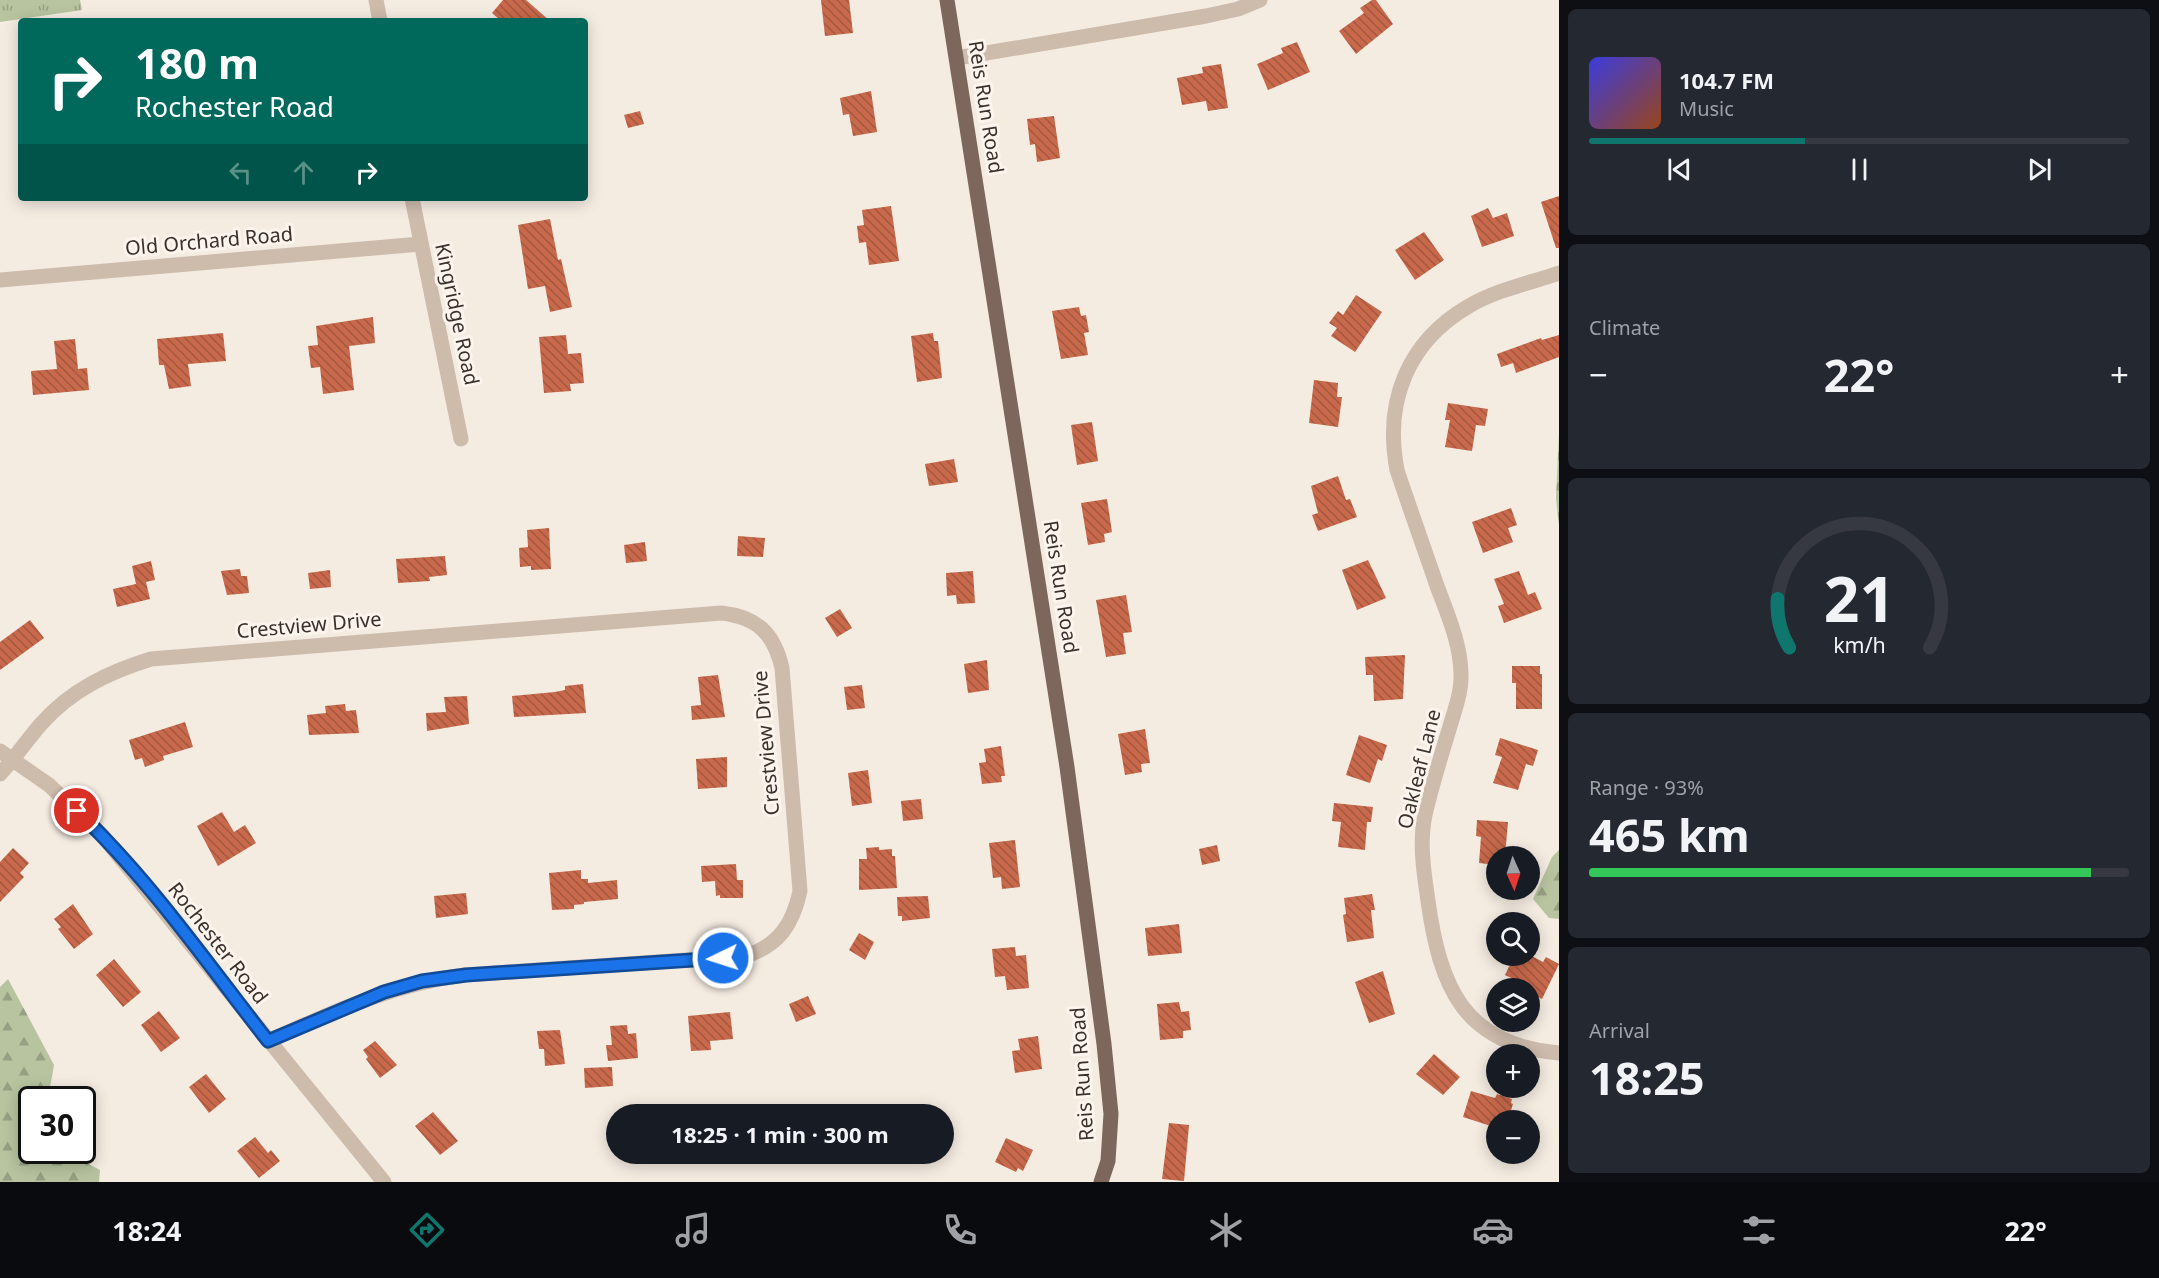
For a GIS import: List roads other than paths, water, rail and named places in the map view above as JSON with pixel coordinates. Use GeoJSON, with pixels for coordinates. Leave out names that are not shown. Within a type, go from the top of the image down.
{"type":"FeatureCollection","features":[{"type":"Feature","properties":{"kind":"main road","name":"Reis Run Road"},"geometry":{"type":"LineString","coordinates":[[947,0],[1067,767],[1104,1044],[1111,1114],[1108,1161],[1101,1182]]}},
{"type":"Feature","properties":{"kind":"street"},"geometry":{"type":"LineString","coordinates":[[376,0],[379,18]]}},
{"type":"Feature","properties":{"kind":"street"},"geometry":{"type":"LineString","coordinates":[[957,58],[1206,16],[1238,9],[1260,0]]}},
{"type":"Feature","properties":{"kind":"street","name":"Kingridge Road"},"geometry":{"type":"LineString","coordinates":[[413,201],[461,439]]}},
{"type":"Feature","properties":{"kind":"street","name":"Old Orchard Road"},"geometry":{"type":"LineString","coordinates":[[0,280],[421,244]]}},
{"type":"Feature","properties":{"kind":"street","name":"Oakleaf Lane"},"geometry":{"type":"LineString","coordinates":[[1559,273],[1469,306],[1446,323],[1416,355],[1396,400],[1392,419],[1392,443],[1397,470],[1453,630],[1462,679],[1425,816],[1423,840],[1423,866],[1429,911],[1440,963],[1446,982],[1473,1020],[1513,1044],[1559,1053]]}},
{"type":"Feature","properties":{"kind":"street","name":"Crestview Drive"},"geometry":{"type":"LineString","coordinates":[[0,774],[42,723],[80,691],[100,677],[151,659],[721,613],[740,615],[768,633],[778,650],[782,668],[800,891],[790,925],[772,944],[746,956],[466,975],[422,981],[384,992],[268,1041]]}},
{"type":"Feature","properties":{"kind":"street","name":"Rochester Road"},"geometry":{"type":"LineString","coordinates":[[0,751],[49,785],[100,834],[149,890],[268,1041],[384,1182]]}}]}
